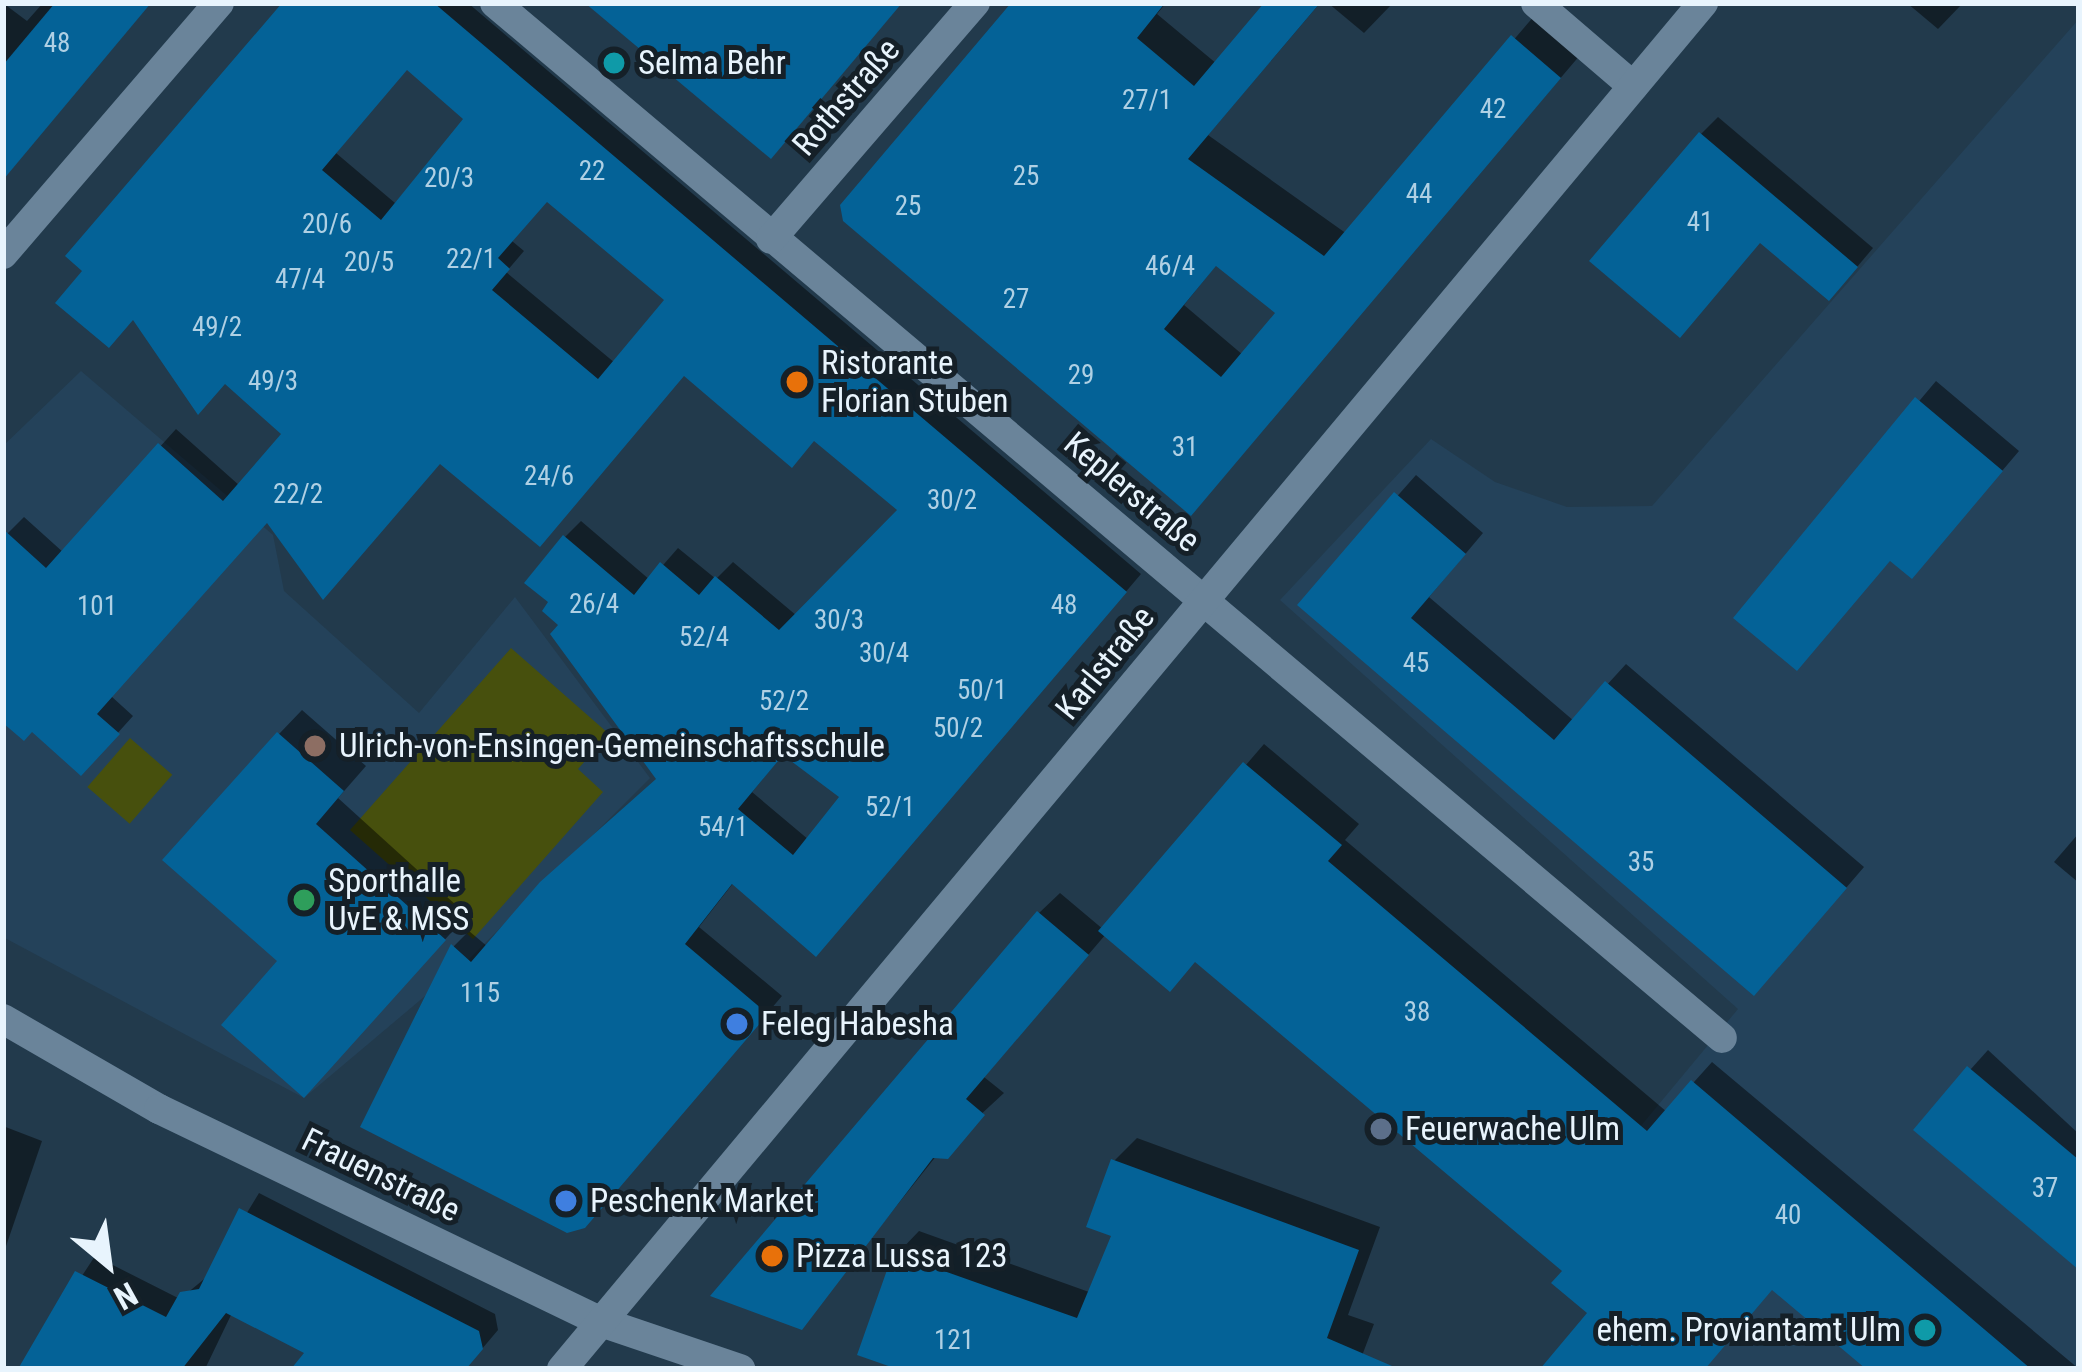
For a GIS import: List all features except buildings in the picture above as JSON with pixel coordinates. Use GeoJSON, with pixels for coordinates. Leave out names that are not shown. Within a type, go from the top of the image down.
{"type":"FeatureCollection","features":[{"type":"Feature","properties":{"kind":"street"},"geometry":{"type":"LineString","coordinates":[[3,254],[219,3]]}},
{"type":"Feature","properties":{"kind":"street","name":"Keplerstraße"},"geometry":{"type":"LineString","coordinates":[[495,3],[1722,1038]]}},
{"type":"Feature","properties":{"kind":"street","name":"Rothstraße"},"geometry":{"type":"LineString","coordinates":[[771,238],[975,3]]}},
{"type":"Feature","properties":{"kind":"street"},"geometry":{"type":"LineString","coordinates":[[1536,3],[1633,86]]}},
{"type":"Feature","properties":{"kind":"street","name":"Karlstraße"},"geometry":{"type":"LineString","coordinates":[[562,1369],[1703,3]]}},
{"type":"Feature","properties":{"kind":"street","name":"Frauenstraße"},"geometry":{"type":"LineString","coordinates":[[3,1019],[159,1109],[604,1323],[740,1369]]}},
{"type":"Feature","properties":{"kind":"shaded area"},"geometry":{"type":"Polygon","coordinates":[[[2079,19],[2079,1369],[1657,1369],[1600,1175],[1738,1009],[1280,600],[1431,439],[1495,482],[1567,507],[1652,506],[2079,19]]]}},
{"type":"Feature","properties":{"kind":"shaded area","name":"Ulrich-von-Ensingen-Gemeinschaftsschule"},"geometry":{"type":"Polygon","coordinates":[[[81,371],[273,535],[284,591],[419,713],[515,597],[650,778],[469,959],[304,1098],[3,937],[3,446],[81,371]]]}},
{"type":"Feature","properties":{"kind":"green space"},"geometry":{"type":"Polygon","coordinates":[[[511,648],[609,734],[578,769],[603,792],[473,939],[350,830],[511,648]]]}},
{"type":"Feature","properties":{"kind":"green space"},"geometry":{"type":"Polygon","coordinates":[[[130,738],[172,775],[130,824],[87,787],[130,738]]]}},
{"type":"Feature","properties":{"kind":"place","name":"Selma Behr"},"geometry":{"type":"Point","coordinates":[614,63]}},
{"type":"Feature","properties":{"kind":"place","name":"Ristorante Florian Stuben"},"geometry":{"type":"Point","coordinates":[797,382]}},
{"type":"Feature","properties":{"kind":"place","name":"Ulrich-von-Ensingen-Gemeinschaftsschule"},"geometry":{"type":"Point","coordinates":[315,746]}},
{"type":"Feature","properties":{"kind":"place","name":"Sporthalle UvE & MSS"},"geometry":{"type":"Point","coordinates":[304,900]}},
{"type":"Feature","properties":{"kind":"place","name":"Feleg Habesha"},"geometry":{"type":"Point","coordinates":[737,1024]}},
{"type":"Feature","properties":{"kind":"place","name":"Feuerwache Ulm"},"geometry":{"type":"Point","coordinates":[1381,1129]}},
{"type":"Feature","properties":{"kind":"place","name":"Peschenk Market"},"geometry":{"type":"Point","coordinates":[566,1201]}},
{"type":"Feature","properties":{"kind":"place","name":"Pizza Lussa 123"},"geometry":{"type":"Point","coordinates":[772,1256]}},
{"type":"Feature","properties":{"kind":"place","name":"ehem. Proviantamt Ulm"},"geometry":{"type":"Point","coordinates":[1925,1330]}}]}
